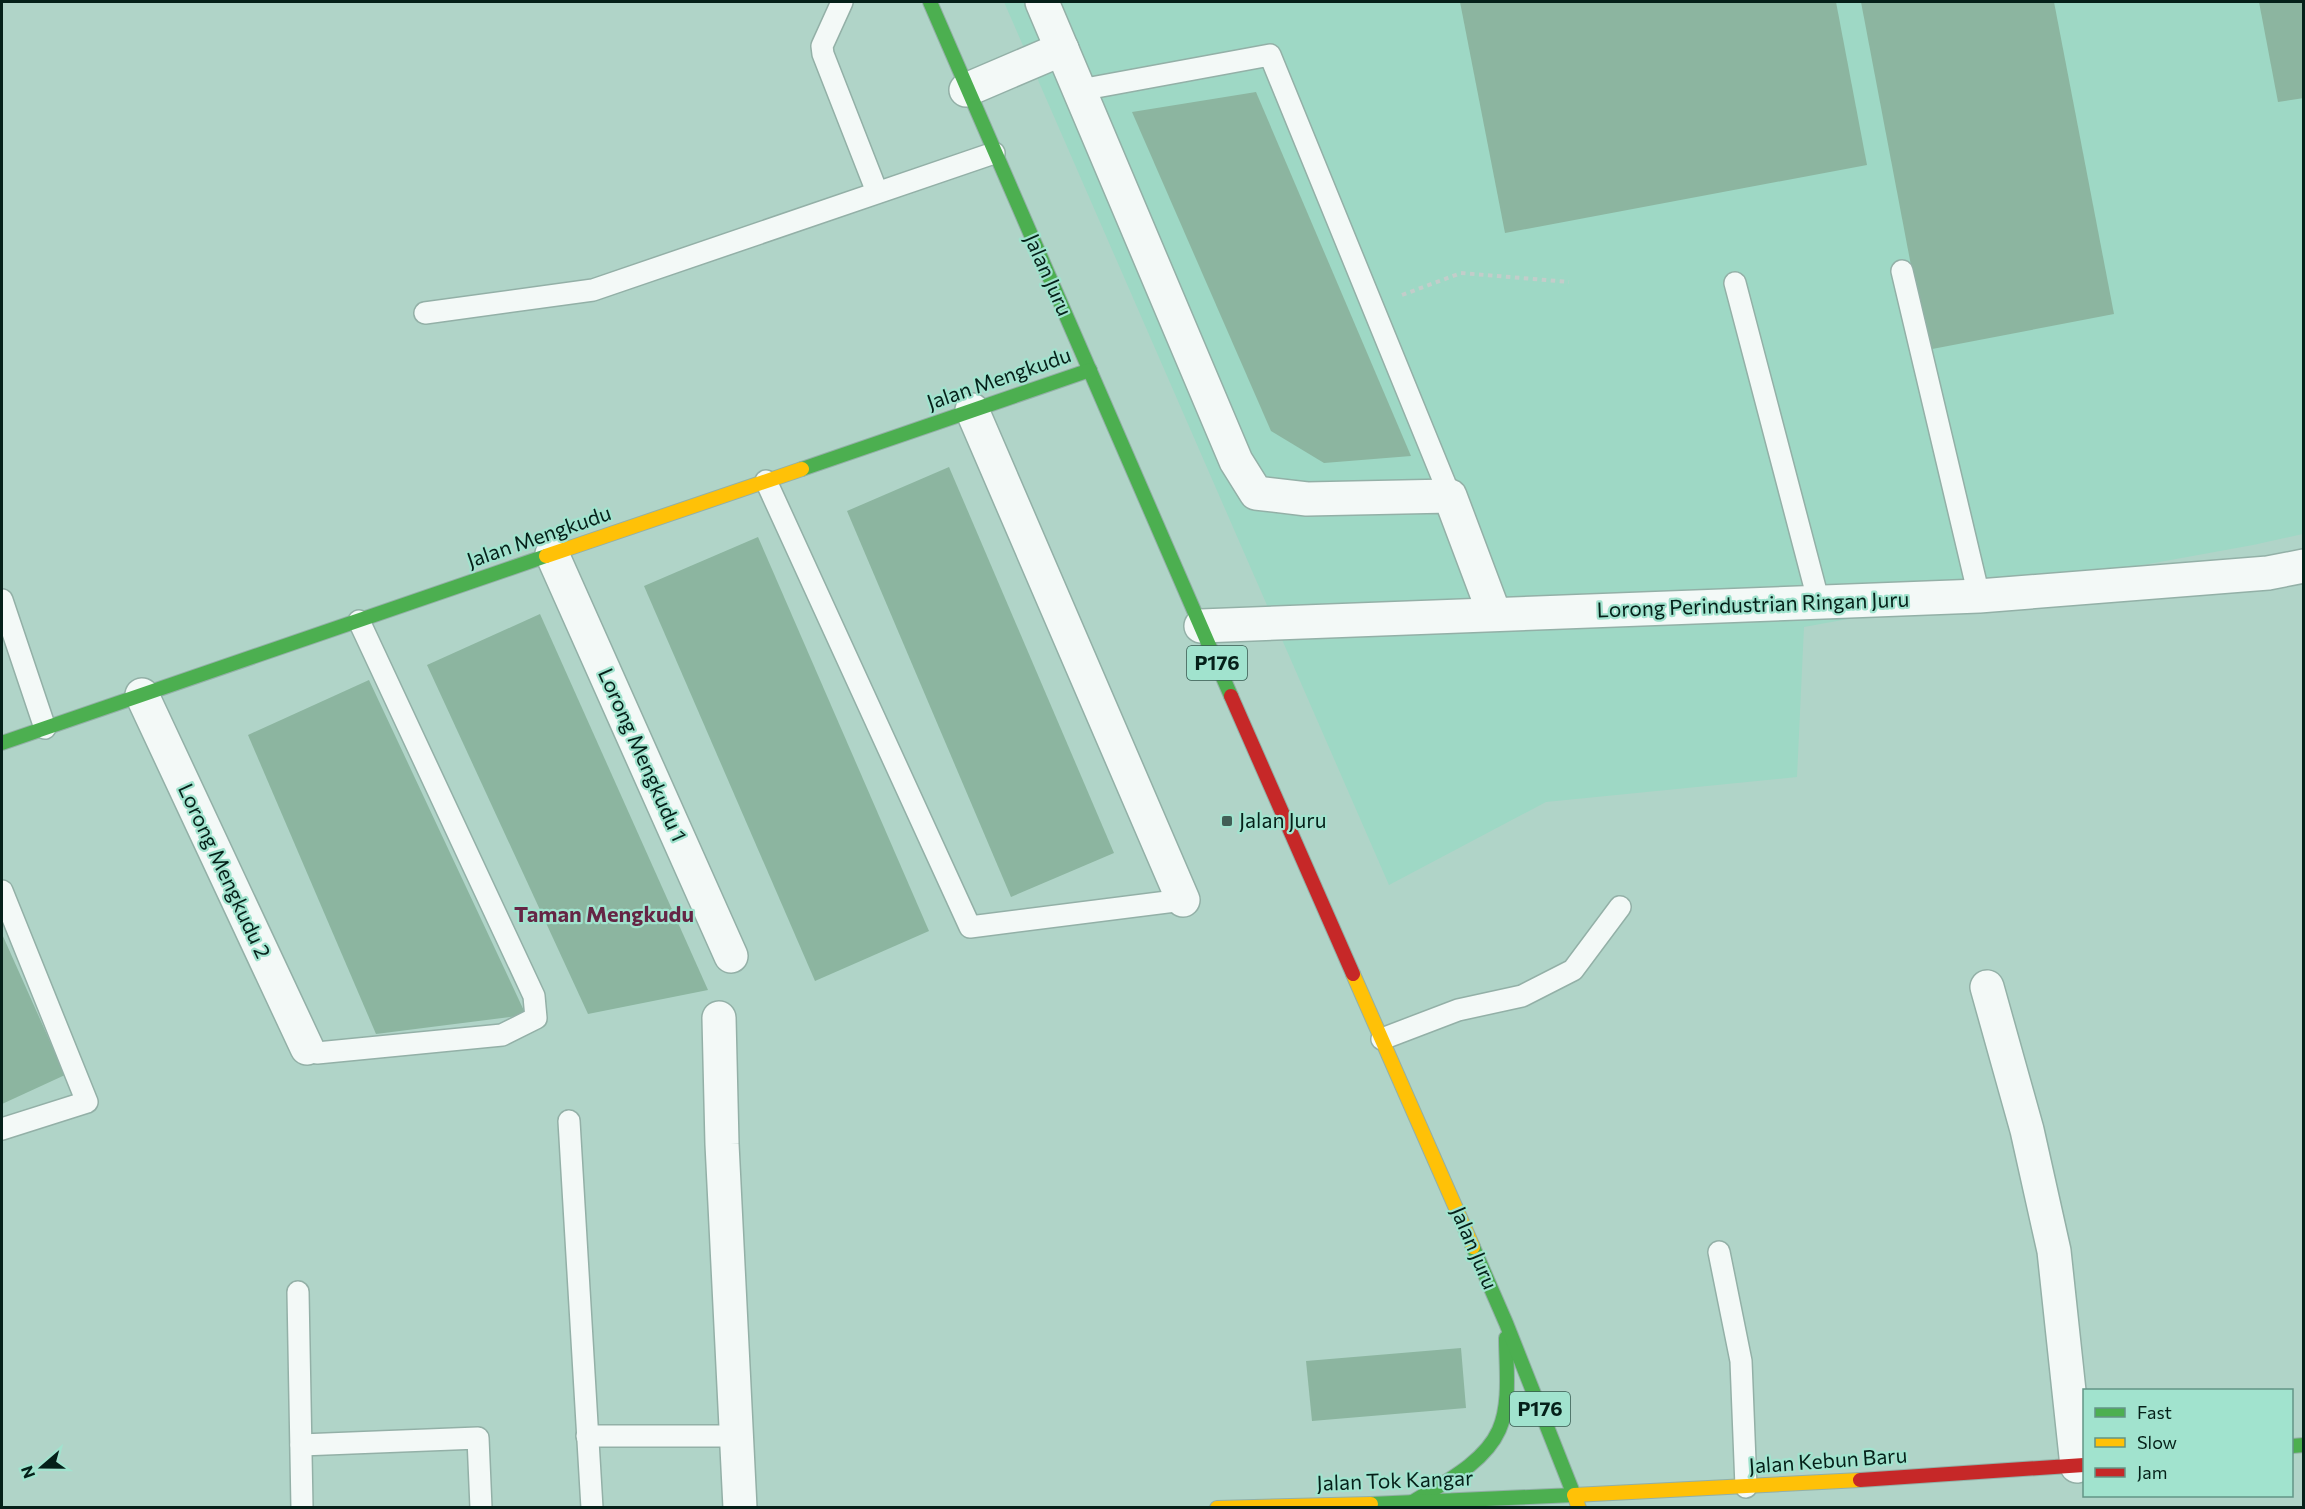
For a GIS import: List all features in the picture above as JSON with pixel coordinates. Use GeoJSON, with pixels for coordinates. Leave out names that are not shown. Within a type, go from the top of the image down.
{"type":"FeatureCollection","features":[{"type":"Feature","properties":{"kind":"main road","name":"Jalan Juru"},"geometry":{"type":"LineString","coordinates":[[930,2],[966,90],[1506,1323],[1577,1501]]}},
{"type":"Feature","properties":{"kind":"main road","name":"Jalan Mengkudu"},"geometry":{"type":"LineString","coordinates":[[2,743],[1090,370]]}},
{"type":"Feature","properties":{"kind":"main road"},"geometry":{"type":"LineString","coordinates":[[1411,1503],[1466,1466],[1489,1446],[1500,1429],[1504,1401],[1506,1323]]}},
{"type":"Feature","properties":{"kind":"main road","name":"Jalan Kebun Baru"},"geometry":{"type":"LineString","coordinates":[[1577,1501],[1746,1487],[2081,1466]]}},
{"type":"Feature","properties":{"kind":"main road"},"geometry":{"type":"LineString","coordinates":[[1720,1502],[1746,1487]]}},
{"type":"Feature","properties":{"kind":"main road","name":"Jalan Tok Kangar"},"geometry":{"type":"LineString","coordinates":[[1217,1508],[1577,1501]]}},
{"type":"Feature","properties":{"kind":"main road"},"geometry":{"type":"LineString","coordinates":[[1411,1503],[1433,1508]]}},
{"type":"Feature","properties":{"kind":"street"},"geometry":{"type":"LineString","coordinates":[[1042,2],[1236,460],[1256,493],[1306,499],[1450,496],[1494,613]]}},
{"type":"Feature","properties":{"kind":"street"},"geometry":{"type":"LineString","coordinates":[[966,90],[1062,49]]}},
{"type":"Feature","properties":{"kind":"street"},"geometry":{"type":"LineString","coordinates":[[972,410],[1183,900]]}},
{"type":"Feature","properties":{"kind":"street","name":"Lorong Mengkudu 1"},"geometry":{"type":"LineString","coordinates":[[552,554],[731,956]]}},
{"type":"Feature","properties":{"kind":"street","name":"Lorong Perindustrian Ringan Juru"},"geometry":{"type":"LineString","coordinates":[[1201,626],[1979,596],[2268,573],[2304,566]]}},
{"type":"Feature","properties":{"kind":"street","name":"Lorong Mengkudu 2"},"geometry":{"type":"LineString","coordinates":[[142,695],[307,1048]]}},
{"type":"Feature","properties":{"kind":"street"},"geometry":{"type":"LineString","coordinates":[[1987,987],[2027,1130],[2054,1251],[2081,1466]]}},
{"type":"Feature","properties":{"kind":"street"},"geometry":{"type":"LineString","coordinates":[[719,1018],[722,1144],[740,1508]]}},
{"type":"Feature","properties":{"kind":"lane"},"geometry":{"type":"LineString","coordinates":[[842,2],[822,46],[823,54],[877,192]]}},
{"type":"Feature","properties":{"kind":"lane"},"geometry":{"type":"LineString","coordinates":[[1080,90],[1270,55],[1450,496]]}},
{"type":"Feature","properties":{"kind":"lane"},"geometry":{"type":"LineString","coordinates":[[425,313],[593,290],[994,153]]}},
{"type":"Feature","properties":{"kind":"lane"},"geometry":{"type":"LineString","coordinates":[[1902,270],[1979,596]]}},
{"type":"Feature","properties":{"kind":"lane"},"geometry":{"type":"LineString","coordinates":[[1735,283],[1819,603]]}},
{"type":"Feature","properties":{"kind":"lane"},"geometry":{"type":"LineString","coordinates":[[766,481],[970,927],[1183,900]]}},
{"type":"Feature","properties":{"kind":"lane"},"geometry":{"type":"LineString","coordinates":[[2,600],[7,632],[45,728]]}},
{"type":"Feature","properties":{"kind":"lane"},"geometry":{"type":"LineString","coordinates":[[307,1048],[316,1053],[502,1035],[536,1018],[534,996],[359,621]]}},
{"type":"Feature","properties":{"kind":"lane"},"geometry":{"type":"LineString","coordinates":[[2,891],[87,1102],[2,1129]]}},
{"type":"Feature","properties":{"kind":"lane"},"geometry":{"type":"LineString","coordinates":[[1382,1040],[1458,1010],[1522,996],[1573,970],[1620,907]]}},
{"type":"Feature","properties":{"kind":"lane"},"geometry":{"type":"LineString","coordinates":[[569,1121],[592,1508]]}},
{"type":"Feature","properties":{"kind":"lane"},"geometry":{"type":"LineString","coordinates":[[1719,1252],[1741,1361],[1746,1487]]}},
{"type":"Feature","properties":{"kind":"lane"},"geometry":{"type":"LineString","coordinates":[[298,1292],[302,1508]]}},
{"type":"Feature","properties":{"kind":"lane"},"geometry":{"type":"LineString","coordinates":[[587,1436],[736,1436]]}},
{"type":"Feature","properties":{"kind":"lane"},"geometry":{"type":"LineString","coordinates":[[301,1444],[478,1438],[481,1508]]}},
{"type":"Feature","properties":{"kind":"path"},"geometry":{"type":"LineString","coordinates":[[1373,306],[1461,273],[1569,282]]}},
{"type":"Feature","properties":{"kind":"shaded area"},"geometry":{"type":"Polygon","coordinates":[[[1004,2],[2303,2],[2303,534],[1804,627],[1797,777],[1546,802],[1389,885],[1004,2]]]}},
{"type":"Feature","properties":{"kind":"building"},"geometry":{"type":"Polygon","coordinates":[[[1460,2],[1836,2],[1867,165],[1505,233],[1460,2]]]}},
{"type":"Feature","properties":{"kind":"building"},"geometry":{"type":"Polygon","coordinates":[[[1861,2],[2054,2],[2114,314],[1927,350],[1861,2]]]}},
{"type":"Feature","properties":{"kind":"building"},"geometry":{"type":"Polygon","coordinates":[[[2259,2],[2304,2],[2304,98],[2278,102],[2259,2]]]}},
{"type":"Feature","properties":{"kind":"building"},"geometry":{"type":"Polygon","coordinates":[[[1256,92],[1411,456],[1324,463],[1271,431],[1132,112],[1256,92]]]}},
{"type":"Feature","properties":{"kind":"building"},"geometry":{"type":"Polygon","coordinates":[[[949,467],[1114,853],[1011,897],[847,511],[949,467]]]}},
{"type":"Feature","properties":{"kind":"building"},"geometry":{"type":"Polygon","coordinates":[[[758,537],[929,931],[815,981],[644,586],[758,537]]]}},
{"type":"Feature","properties":{"kind":"building"},"geometry":{"type":"Polygon","coordinates":[[[540,614],[708,990],[588,1014],[427,665],[540,614]]]}},
{"type":"Feature","properties":{"kind":"building"},"geometry":{"type":"Polygon","coordinates":[[[369,680],[526,1015],[376,1034],[248,735],[369,680]]]}},
{"type":"Feature","properties":{"kind":"building"},"geometry":{"type":"Polygon","coordinates":[[[2,934],[65,1075],[2,1104],[2,934]]]}},
{"type":"Feature","properties":{"kind":"building"},"geometry":{"type":"Polygon","coordinates":[[[1461,1348],[1466,1408],[1312,1421],[1306,1361],[1461,1348]]]}},
{"type":"Feature","properties":{"kind":"traffic: fast"},"geometry":{"type":"LineString","coordinates":[[930,2],[1231,696]]}},
{"type":"Feature","properties":{"kind":"traffic: fast"},"geometry":{"type":"LineString","coordinates":[[802,469],[1090,370]]}},
{"type":"Feature","properties":{"kind":"traffic: fast"},"geometry":{"type":"LineString","coordinates":[[2,743],[546,556]]}},
{"type":"Feature","properties":{"kind":"traffic: fast"},"geometry":{"type":"LineString","coordinates":[[1371,1504],[1574,1495],[1506,1323],[1473,1247]]}},
{"type":"Feature","properties":{"kind":"traffic: fast"},"geometry":{"type":"LineString","coordinates":[[1411,1503],[1448,1481],[1472,1463],[1483,1453],[1499,1430],[1505,1408],[1507,1385],[1506,1338]]}},
{"type":"Feature","properties":{"kind":"traffic: fast"},"geometry":{"type":"LineString","coordinates":[[2293,1446],[2304,1445]]}},
{"type":"Feature","properties":{"kind":"traffic: slow"},"geometry":{"type":"LineString","coordinates":[[546,556],[802,469]]}},
{"type":"Feature","properties":{"kind":"traffic: slow"},"geometry":{"type":"LineString","coordinates":[[1353,974],[1473,1247]]}},
{"type":"Feature","properties":{"kind":"traffic: slow"},"geometry":{"type":"LineString","coordinates":[[1579,1508],[1574,1495],[1860,1480]]}},
{"type":"Feature","properties":{"kind":"traffic: slow"},"geometry":{"type":"LineString","coordinates":[[1217,1508],[1371,1504]]}},
{"type":"Feature","properties":{"kind":"traffic: jam"},"geometry":{"type":"LineString","coordinates":[[1231,696],[1353,974]]}},
{"type":"Feature","properties":{"kind":"traffic: jam"},"geometry":{"type":"LineString","coordinates":[[1860,1480],[2083,1465]]}},
{"type":"Feature","properties":{"kind":"place","name":"Jalan Juru"},"geometry":{"type":"Point","coordinates":[1227,821]}},
{"type":"Feature","properties":{"kind":"district","name":"Taman Mengkudu"},"geometry":{"type":"Point","coordinates":[604,914]}}]}
